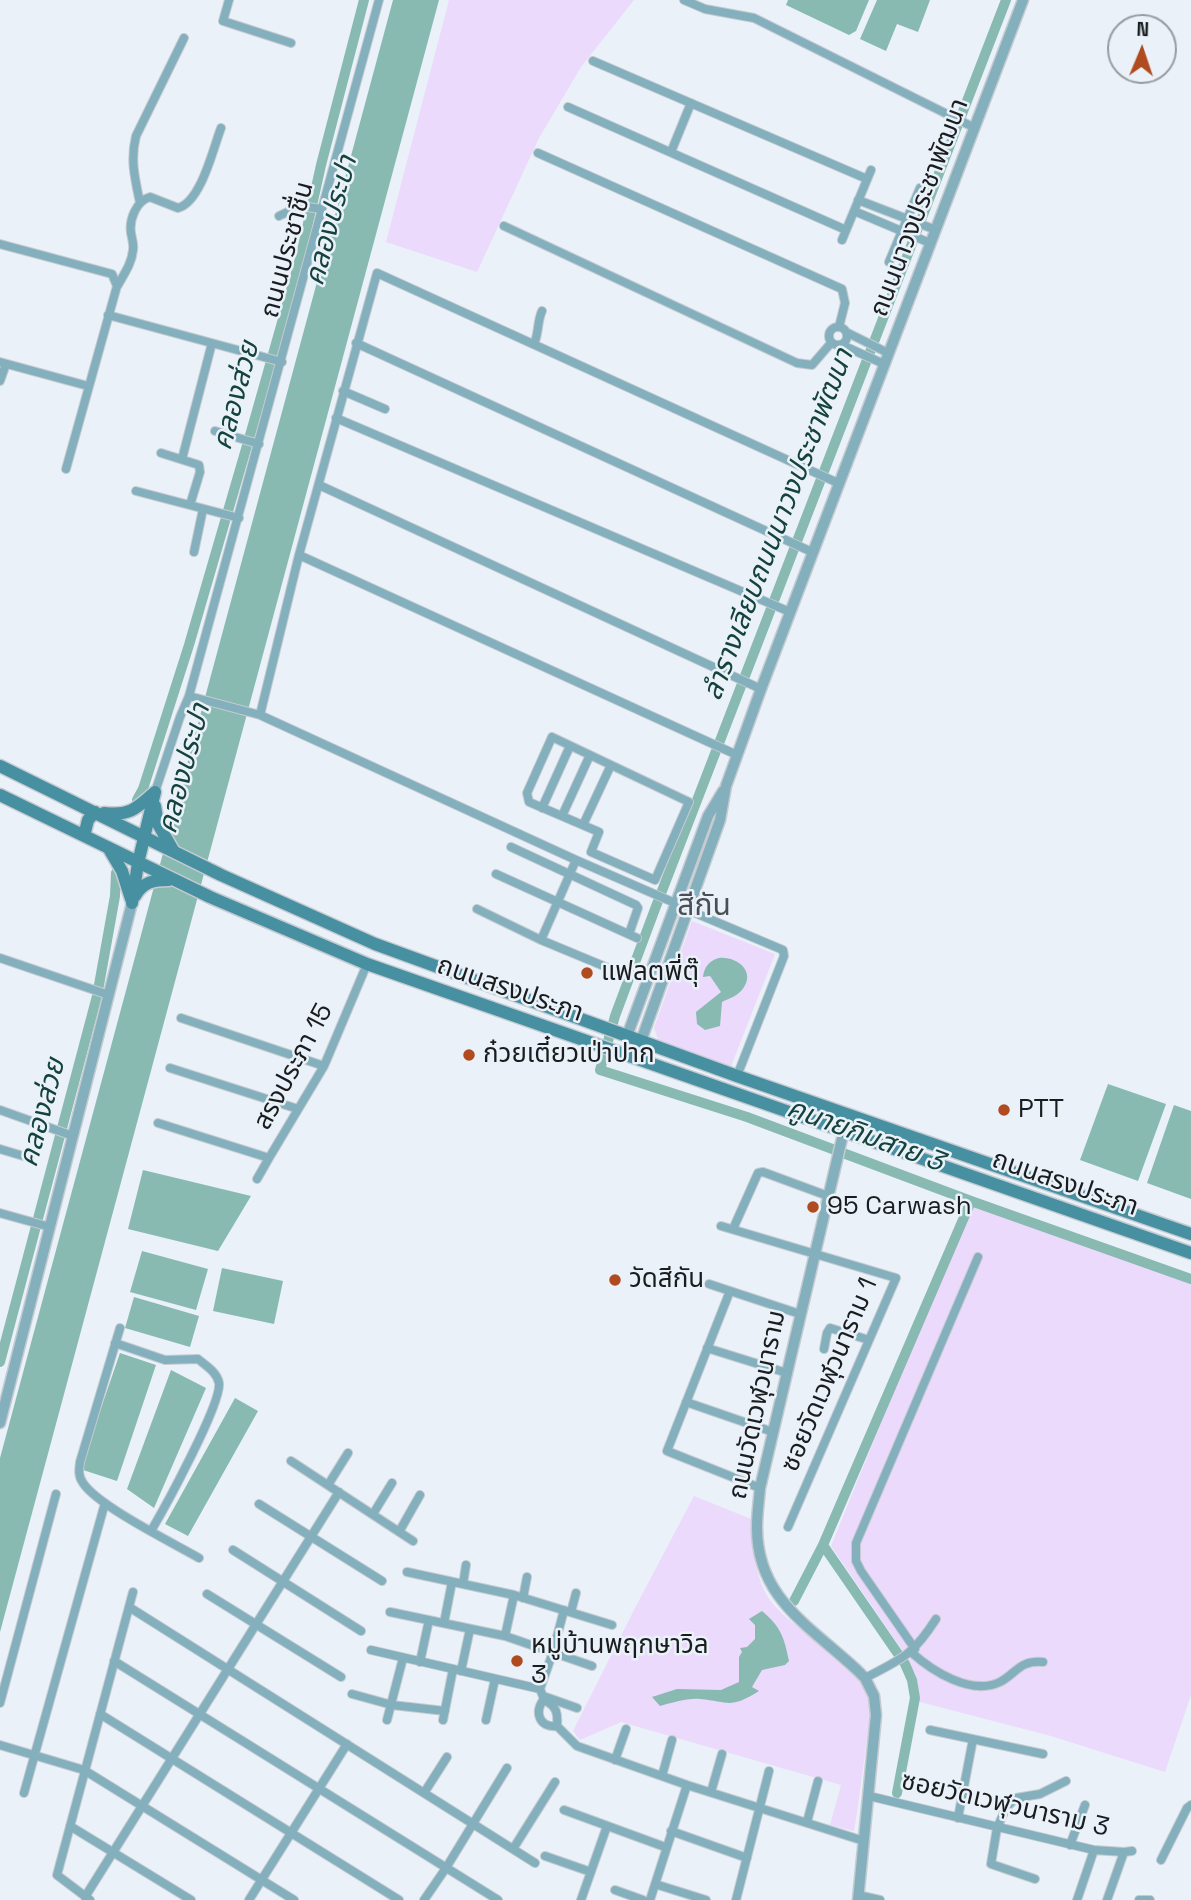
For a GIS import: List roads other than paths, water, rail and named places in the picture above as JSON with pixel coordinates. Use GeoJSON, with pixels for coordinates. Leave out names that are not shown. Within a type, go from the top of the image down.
{"type":"FeatureCollection","features":[{"type":"Feature","properties":{"kind":"main road","name":"ถนนสรงประภา"},"geometry":{"type":"LineString","coordinates":[[0,766],[145,838],[164,843],[176,853],[215,872],[375,944],[737,1076],[1191,1234]]}},
{"type":"Feature","properties":{"kind":"main road"},"geometry":{"type":"LineString","coordinates":[[85,836],[88,820],[95,812],[120,815],[132,812],[155,792]]}},
{"type":"Feature","properties":{"kind":"main road"},"geometry":{"type":"LineString","coordinates":[[132,903],[138,863],[155,792]]}},
{"type":"Feature","properties":{"kind":"main road"},"geometry":{"type":"LineString","coordinates":[[155,792],[155,810],[164,843]]}},
{"type":"Feature","properties":{"kind":"main road"},"geometry":{"type":"LineString","coordinates":[[0,795],[138,863],[154,876],[140,887],[132,903]]}},
{"type":"Feature","properties":{"kind":"main road"},"geometry":{"type":"LineString","coordinates":[[109,848],[122,871],[132,903]]}},
{"type":"Feature","properties":{"kind":"main road"},"geometry":{"type":"LineString","coordinates":[[206,895],[215,872]]}},
{"type":"Feature","properties":{"kind":"main road","name":"ถนนสรงประภา"},"geometry":{"type":"LineString","coordinates":[[154,876],[173,880],[367,964],[617,1050],[842,1136],[1191,1253]]}},
{"type":"Feature","properties":{"kind":"main road"},"geometry":{"type":"LineString","coordinates":[[487,1006],[493,987]]}},
{"type":"Feature","properties":{"kind":"main road"},"geometry":{"type":"LineString","coordinates":[[617,1050],[622,1034]]}},
{"type":"Feature","properties":{"kind":"main road"},"geometry":{"type":"LineString","coordinates":[[635,1057],[641,1041]]}},
{"type":"Feature","properties":{"kind":"street"},"geometry":{"type":"LineString","coordinates":[[229,0],[223,21],[291,43]]}},
{"type":"Feature","properties":{"kind":"street","name":"ถนนประชาชื่น"},"geometry":{"type":"LineString","coordinates":[[155,792],[180,717],[190,696],[236,517],[252,442],[315,207],[379,0]]}},
{"type":"Feature","properties":{"kind":"street"},"geometry":{"type":"LineString","coordinates":[[684,0],[705,9],[754,18],[971,127]]}},
{"type":"Feature","properties":{"kind":"street","name":"ถนนนาวงประชาพัฒนา"},"geometry":{"type":"LineString","coordinates":[[641,1041],[720,820],[726,786],[756,687],[790,612],[833,481],[886,358],[930,243],[930,228],[1023,0]]}},
{"type":"Feature","properties":{"kind":"street"},"geometry":{"type":"LineString","coordinates":[[139,203],[131,159],[133,147],[184,38]]}},
{"type":"Feature","properties":{"kind":"street"},"geometry":{"type":"LineString","coordinates":[[593,61],[867,179]]}},
{"type":"Feature","properties":{"kind":"street"},"geometry":{"type":"LineString","coordinates":[[671,152],[691,103]]}},
{"type":"Feature","properties":{"kind":"street"},"geometry":{"type":"LineString","coordinates":[[568,107],[846,230]]}},
{"type":"Feature","properties":{"kind":"street"},"geometry":{"type":"LineString","coordinates":[[66,469],[117,285],[132,256],[134,247],[131,232],[135,210],[139,203],[150,197],[178,208],[190,202],[202,181],[220,128]]}},
{"type":"Feature","properties":{"kind":"street"},"geometry":{"type":"LineString","coordinates":[[505,226],[797,363],[812,365],[831,343],[830,332],[839,327],[845,303],[842,289],[538,153]]}},
{"type":"Feature","properties":{"kind":"street"},"geometry":{"type":"LineString","coordinates":[[842,240],[871,170]]}},
{"type":"Feature","properties":{"kind":"street"},"geometry":{"type":"LineString","coordinates":[[889,262],[905,234],[920,187]]}},
{"type":"Feature","properties":{"kind":"street"},"geometry":{"type":"LineString","coordinates":[[858,200],[930,228]]}},
{"type":"Feature","properties":{"kind":"street"},"geometry":{"type":"LineString","coordinates":[[279,216],[294,207],[315,207]]}},
{"type":"Feature","properties":{"kind":"street"},"geometry":{"type":"LineString","coordinates":[[854,211],[930,243]]}},
{"type":"Feature","properties":{"kind":"street"},"geometry":{"type":"LineString","coordinates":[[0,244],[113,274],[117,285]]}},
{"type":"Feature","properties":{"kind":"street"},"geometry":{"type":"LineString","coordinates":[[260,715],[299,555],[375,274],[379,273],[833,481]]}},
{"type":"Feature","properties":{"kind":"street"},"geometry":{"type":"LineString","coordinates":[[534,344],[542,311]]}},
{"type":"Feature","properties":{"kind":"street"},"geometry":{"type":"LineString","coordinates":[[108,315],[275,360]]}},
{"type":"Feature","properties":{"kind":"street"},"geometry":{"type":"LineString","coordinates":[[839,327],[871,345],[886,358]]}},
{"type":"Feature","properties":{"kind":"street"},"geometry":{"type":"LineString","coordinates":[[842,345],[847,341],[848,333]]}},
{"type":"Feature","properties":{"kind":"street"},"geometry":{"type":"LineString","coordinates":[[182,459],[212,343]]}},
{"type":"Feature","properties":{"kind":"street"},"geometry":{"type":"LineString","coordinates":[[356,343],[809,551]]}},
{"type":"Feature","properties":{"kind":"street"},"geometry":{"type":"LineString","coordinates":[[831,343],[871,358],[886,358]]}},
{"type":"Feature","properties":{"kind":"street"},"geometry":{"type":"LineString","coordinates":[[0,381],[3,363],[88,386]]}},
{"type":"Feature","properties":{"kind":"street"},"geometry":{"type":"LineString","coordinates":[[343,391],[385,409]]}},
{"type":"Feature","properties":{"kind":"street"},"geometry":{"type":"LineString","coordinates":[[336,418],[790,612]]}},
{"type":"Feature","properties":{"kind":"street"},"geometry":{"type":"LineString","coordinates":[[215,431],[252,442]]}},
{"type":"Feature","properties":{"kind":"street"},"geometry":{"type":"LineString","coordinates":[[161,453],[196,462],[200,468],[190,505]]}},
{"type":"Feature","properties":{"kind":"street"},"geometry":{"type":"LineString","coordinates":[[318,485],[756,687]]}},
{"type":"Feature","properties":{"kind":"street"},"geometry":{"type":"LineString","coordinates":[[136,491],[236,517]]}},
{"type":"Feature","properties":{"kind":"street"},"geometry":{"type":"LineString","coordinates":[[194,552],[203,509]]}},
{"type":"Feature","properties":{"kind":"street"},"geometry":{"type":"LineString","coordinates":[[299,555],[737,755]]}},
{"type":"Feature","properties":{"kind":"street"},"geometry":{"type":"LineString","coordinates":[[190,696],[260,715],[576,860],[675,902]]}},
{"type":"Feature","properties":{"kind":"street"},"geometry":{"type":"LineString","coordinates":[[552,737],[570,746],[689,802],[655,880],[591,852],[599,832],[531,803],[527,797],[552,737]]}},
{"type":"Feature","properties":{"kind":"street"},"geometry":{"type":"LineString","coordinates":[[542,808],[570,746]]}},
{"type":"Feature","properties":{"kind":"street"},"geometry":{"type":"LineString","coordinates":[[562,816],[590,755]]}},
{"type":"Feature","properties":{"kind":"street"},"geometry":{"type":"LineString","coordinates":[[583,825],[611,765]]}},
{"type":"Feature","properties":{"kind":"street","name":"ถนนนาวงประชาพัฒนา"},"geometry":{"type":"LineString","coordinates":[[622,1034],[708,816],[726,786]]}},
{"type":"Feature","properties":{"kind":"street"},"geometry":{"type":"LineString","coordinates":[[496,874],[633,936],[638,908],[636,905],[510,847]]}},
{"type":"Feature","properties":{"kind":"street"},"geometry":{"type":"LineString","coordinates":[[541,940],[576,860]]}},
{"type":"Feature","properties":{"kind":"street"},"geometry":{"type":"LineString","coordinates":[[0,1423],[102,992],[132,903]]}},
{"type":"Feature","properties":{"kind":"street"},"geometry":{"type":"LineString","coordinates":[[477,909],[541,940],[618,972]]}},
{"type":"Feature","properties":{"kind":"street"},"geometry":{"type":"LineString","coordinates":[[688,910],[783,950],[784,956],[737,1076]]}},
{"type":"Feature","properties":{"kind":"street"},"geometry":{"type":"LineString","coordinates":[[0,958],[102,992]]}},
{"type":"Feature","properties":{"kind":"street","name":"สรงประภา 15"},"geometry":{"type":"LineString","coordinates":[[158,1123],[269,1158],[324,1066],[367,964]]}},
{"type":"Feature","properties":{"kind":"street"},"geometry":{"type":"LineString","coordinates":[[181,1018],[324,1066]]}},
{"type":"Feature","properties":{"kind":"street"},"geometry":{"type":"LineString","coordinates":[[170,1069],[298,1109]]}},
{"type":"Feature","properties":{"kind":"street"},"geometry":{"type":"LineString","coordinates":[[0,1110],[69,1134]]}},
{"type":"Feature","properties":{"kind":"street","name":"ถนนวัดเวฬุวนาราม"},"geometry":{"type":"LineString","coordinates":[[842,1136],[760,1488],[756,1527],[760,1554],[770,1584],[783,1604],[865,1678]]}},
{"type":"Feature","properties":{"kind":"street"},"geometry":{"type":"LineString","coordinates":[[0,1149],[30,1158]]}},
{"type":"Feature","properties":{"kind":"street"},"geometry":{"type":"LineString","coordinates":[[257,1179],[269,1158]]}},
{"type":"Feature","properties":{"kind":"street"},"geometry":{"type":"LineString","coordinates":[[733,1229],[758,1173],[763,1172],[828,1196]]}},
{"type":"Feature","properties":{"kind":"street"},"geometry":{"type":"LineString","coordinates":[[0,1213],[48,1227]]}},
{"type":"Feature","properties":{"kind":"street"},"geometry":{"type":"LineString","coordinates":[[721,1226],[815,1253]]}},
{"type":"Feature","properties":{"kind":"street","name":"ซอยวัดเวฬุวนาราม 1"},"geometry":{"type":"LineString","coordinates":[[788,1527],[896,1278],[815,1253]]}},
{"type":"Feature","properties":{"kind":"street"},"geometry":{"type":"LineString","coordinates":[[978,1257],[856,1543],[856,1561],[911,1652],[945,1676],[966,1683],[990,1686],[1003,1680],[1025,1663],[1043,1662]]}},
{"type":"Feature","properties":{"kind":"street"},"geometry":{"type":"LineString","coordinates":[[709,1284],[800,1314]]}},
{"type":"Feature","properties":{"kind":"street"},"geometry":{"type":"LineString","coordinates":[[730,1291],[667,1451],[760,1488]]}},
{"type":"Feature","properties":{"kind":"street"},"geometry":{"type":"LineString","coordinates":[[120,1328],[80,1462],[79,1474],[84,1485],[105,1503],[199,1558]]}},
{"type":"Feature","properties":{"kind":"street"},"geometry":{"type":"LineString","coordinates":[[824,1349],[830,1328],[869,1340]]}},
{"type":"Feature","properties":{"kind":"street"},"geometry":{"type":"LineString","coordinates":[[115,1343],[165,1360],[198,1359],[219,1381],[208,1420],[151,1531]]}},
{"type":"Feature","properties":{"kind":"street"},"geometry":{"type":"LineString","coordinates":[[707,1348],[787,1373]]}},
{"type":"Feature","properties":{"kind":"street"},"geometry":{"type":"LineString","coordinates":[[686,1402],[773,1432]]}},
{"type":"Feature","properties":{"kind":"street"},"geometry":{"type":"LineString","coordinates":[[328,1485],[348,1453]]}},
{"type":"Feature","properties":{"kind":"street"},"geometry":{"type":"LineString","coordinates":[[290,1461],[413,1541]]}},
{"type":"Feature","properties":{"kind":"street"},"geometry":{"type":"LineString","coordinates":[[373,1514],[393,1483]]}},
{"type":"Feature","properties":{"kind":"street"},"geometry":{"type":"LineString","coordinates":[[134,1592],[57,1875],[88,1898],[113,1852],[339,1492]]}},
{"type":"Feature","properties":{"kind":"street"},"geometry":{"type":"LineString","coordinates":[[0,1703],[56,1494]]}},
{"type":"Feature","properties":{"kind":"street"},"geometry":{"type":"LineString","coordinates":[[399,1532],[420,1495]]}},
{"type":"Feature","properties":{"kind":"street"},"geometry":{"type":"LineString","coordinates":[[24,1793],[105,1503]]}},
{"type":"Feature","properties":{"kind":"street"},"geometry":{"type":"LineString","coordinates":[[259,1504],[383,1581]]}},
{"type":"Feature","properties":{"kind":"street"},"geometry":{"type":"LineString","coordinates":[[233,1550],[361,1631]]}},
{"type":"Feature","properties":{"kind":"street"},"geometry":{"type":"LineString","coordinates":[[463,1584],[466,1565]]}},
{"type":"Feature","properties":{"kind":"street"},"geometry":{"type":"LineString","coordinates":[[407,1573],[519,1596],[612,1625]]}},
{"type":"Feature","properties":{"kind":"street"},"geometry":{"type":"LineString","coordinates":[[505,1636],[527,1577]]}},
{"type":"Feature","properties":{"kind":"street"},"geometry":{"type":"LineString","coordinates":[[444,1623],[452,1582]]}},
{"type":"Feature","properties":{"kind":"street"},"geometry":{"type":"LineString","coordinates":[[576,1593],[553,1652],[538,1708],[538,1716],[542,1722],[549,1727],[559,1728],[577,1746],[687,1785],[864,1841]]}},
{"type":"Feature","properties":{"kind":"street"},"geometry":{"type":"LineString","coordinates":[[206,1594],[341,1678]]}},
{"type":"Feature","properties":{"kind":"street"},"geometry":{"type":"LineString","coordinates":[[129,1607],[535,1863]]}},
{"type":"Feature","properties":{"kind":"street"},"geometry":{"type":"LineString","coordinates":[[390,1612],[505,1636],[592,1666]]}},
{"type":"Feature","properties":{"kind":"street"},"geometry":{"type":"LineString","coordinates":[[880,1900],[858,1897],[876,1715],[874,1696],[865,1678],[890,1667],[911,1652],[936,1619]]}},
{"type":"Feature","properties":{"kind":"street"},"geometry":{"type":"LineString","coordinates":[[420,1662],[429,1620]]}},
{"type":"Feature","properties":{"kind":"street"},"geometry":{"type":"LineString","coordinates":[[352,1693],[392,1705],[444,1715],[470,1629]]}},
{"type":"Feature","properties":{"kind":"street"},"geometry":{"type":"LineString","coordinates":[[371,1650],[495,1679],[577,1708]]}},
{"type":"Feature","properties":{"kind":"street"},"geometry":{"type":"LineString","coordinates":[[387,1720],[402,1658]]}},
{"type":"Feature","properties":{"kind":"street"},"geometry":{"type":"LineString","coordinates":[[114,1661],[498,1900]]}},
{"type":"Feature","properties":{"kind":"street"},"geometry":{"type":"LineString","coordinates":[[486,1720],[495,1679]]}},
{"type":"Feature","properties":{"kind":"street"},"geometry":{"type":"LineString","coordinates":[[542,1695],[555,1709],[559,1728]]}},
{"type":"Feature","properties":{"kind":"street"},"geometry":{"type":"LineString","coordinates":[[100,1714],[399,1900]]}},
{"type":"Feature","properties":{"kind":"street"},"geometry":{"type":"LineString","coordinates":[[615,1760],[626,1729]]}},
{"type":"Feature","properties":{"kind":"street"},"geometry":{"type":"LineString","coordinates":[[930,1730],[1043,1754]]}},
{"type":"Feature","properties":{"kind":"street"},"geometry":{"type":"LineString","coordinates":[[958,1818],[973,1739]]}},
{"type":"Feature","properties":{"kind":"street"},"geometry":{"type":"LineString","coordinates":[[662,1776],[672,1740]]}},
{"type":"Feature","properties":{"kind":"street"},"geometry":{"type":"LineString","coordinates":[[249,1900],[347,1744]]}},
{"type":"Feature","properties":{"kind":"street"},"geometry":{"type":"LineString","coordinates":[[0,1745],[84,1770],[294,1900]]}},
{"type":"Feature","properties":{"kind":"street"},"geometry":{"type":"LineString","coordinates":[[711,1792],[722,1754]]}},
{"type":"Feature","properties":{"kind":"street"},"geometry":{"type":"LineString","coordinates":[[424,1793],[447,1757]]}},
{"type":"Feature","properties":{"kind":"street"},"geometry":{"type":"LineString","coordinates":[[424,1900],[507,1768]]}},
{"type":"Feature","properties":{"kind":"street"},"geometry":{"type":"LineString","coordinates":[[736,1900],[769,1771]]}},
{"type":"Feature","properties":{"kind":"street"},"geometry":{"type":"LineString","coordinates":[[807,1822],[818,1781]]}},
{"type":"Feature","properties":{"kind":"street"},"geometry":{"type":"LineString","coordinates":[[1035,1879],[991,1864],[997,1828],[1006,1808],[1016,1798],[1040,1794],[1066,1781]]}},
{"type":"Feature","properties":{"kind":"street"},"geometry":{"type":"LineString","coordinates":[[513,1849],[555,1783]]}},
{"type":"Feature","properties":{"kind":"street"},"geometry":{"type":"LineString","coordinates":[[650,1900],[687,1785]]}},
{"type":"Feature","properties":{"kind":"street","name":"ซอยวัดเวฬุวนาราม 3"},"geometry":{"type":"LineString","coordinates":[[869,1796],[1094,1850],[1128,1852],[1107,1900]]}},
{"type":"Feature","properties":{"kind":"street"},"geometry":{"type":"LineString","coordinates":[[1070,1844],[1085,1805]]}},
{"type":"Feature","properties":{"kind":"street"},"geometry":{"type":"LineString","coordinates":[[1161,1860],[1191,1805]]}},
{"type":"Feature","properties":{"kind":"street"},"geometry":{"type":"LineString","coordinates":[[564,1810],[665,1847]]}},
{"type":"Feature","properties":{"kind":"street"},"geometry":{"type":"LineString","coordinates":[[70,1826],[191,1900]]}},
{"type":"Feature","properties":{"kind":"street"},"geometry":{"type":"LineString","coordinates":[[581,1900],[607,1826]]}},
{"type":"Feature","properties":{"kind":"street"},"geometry":{"type":"LineString","coordinates":[[671,1831],[747,1858]]}},
{"type":"Feature","properties":{"kind":"street"},"geometry":{"type":"LineString","coordinates":[[1077,1900],[1094,1850]]}},
{"type":"Feature","properties":{"kind":"street"},"geometry":{"type":"LineString","coordinates":[[545,1856],[591,1871]]}},
{"type":"Feature","properties":{"kind":"street"},"geometry":{"type":"LineString","coordinates":[[655,1884],[685,1896],[706,1900]]}},
{"type":"Feature","properties":{"kind":"street"},"geometry":{"type":"LineString","coordinates":[[615,1890],[643,1900]]}},
{"type":"Feature","properties":{"kind":"street"},"geometry":{"type":"LineString","coordinates":[[1139,1900],[1150,1900]]}},
{"type":"Feature","properties":{"kind":"waterway","name":"คลองส่วย"},"geometry":{"type":"LineString","coordinates":[[137,800],[143,789],[189,645],[253,425],[301,255],[321,165],[364,0]]}},
{"type":"Feature","properties":{"kind":"waterway","name":"ลำรางเลียบถนนนาวงประชาพัฒนา"},"geometry":{"type":"LineString","coordinates":[[1006,0],[655,909],[615,1016],[600,1070],[747,1117],[971,1201],[1191,1279]]}},
{"type":"Feature","properties":{"kind":"waterway","name":"คลองส่วย"},"geometry":{"type":"LineString","coordinates":[[0,1362],[97,996],[115,896],[116,873]]}},
{"type":"Feature","properties":{"kind":"waterway"},"geometry":{"type":"LineString","coordinates":[[897,1793],[915,1698],[912,1680],[905,1664],[823,1545],[971,1201]]}},
{"type":"Feature","properties":{"kind":"waterway"},"geometry":{"type":"LineString","coordinates":[[794,1601],[823,1545]]}},
{"type":"Feature","properties":{"kind":"place","name":"แฟลตพี่ตุ๊"},"geometry":{"type":"Point","coordinates":[587,973]}},
{"type":"Feature","properties":{"kind":"place","name":"ก๋วยเตี๋ยวเป่าปาก"},"geometry":{"type":"Point","coordinates":[469,1055]}},
{"type":"Feature","properties":{"kind":"place","name":"PTT"},"geometry":{"type":"Point","coordinates":[1004,1110]}},
{"type":"Feature","properties":{"kind":"place","name":"95 Carwash"},"geometry":{"type":"Point","coordinates":[813,1207]}},
{"type":"Feature","properties":{"kind":"place","name":"วัดสีกัน"},"geometry":{"type":"Point","coordinates":[615,1280]}},
{"type":"Feature","properties":{"kind":"place","name":"หมู่บ้านพฤกษาวิล 3"},"geometry":{"type":"Point","coordinates":[517,1661]}},
{"type":"Feature","properties":{"kind":"district","name":"สีกัน"},"geometry":{"type":"Point","coordinates":[704,907]}},
{"type":"Feature","properties":{"kind":"water label","name":"คลองประปา"},"geometry":{"type":"Point","coordinates":[332,221]}},
{"type":"Feature","properties":{"kind":"water label","name":"คลองประปา"},"geometry":{"type":"Point","coordinates":[185,769]}},
{"type":"Feature","properties":{"kind":"water label","name":"คูนายกิมสาย 3"},"geometry":{"type":"Point","coordinates":[865,1136]}}]}
